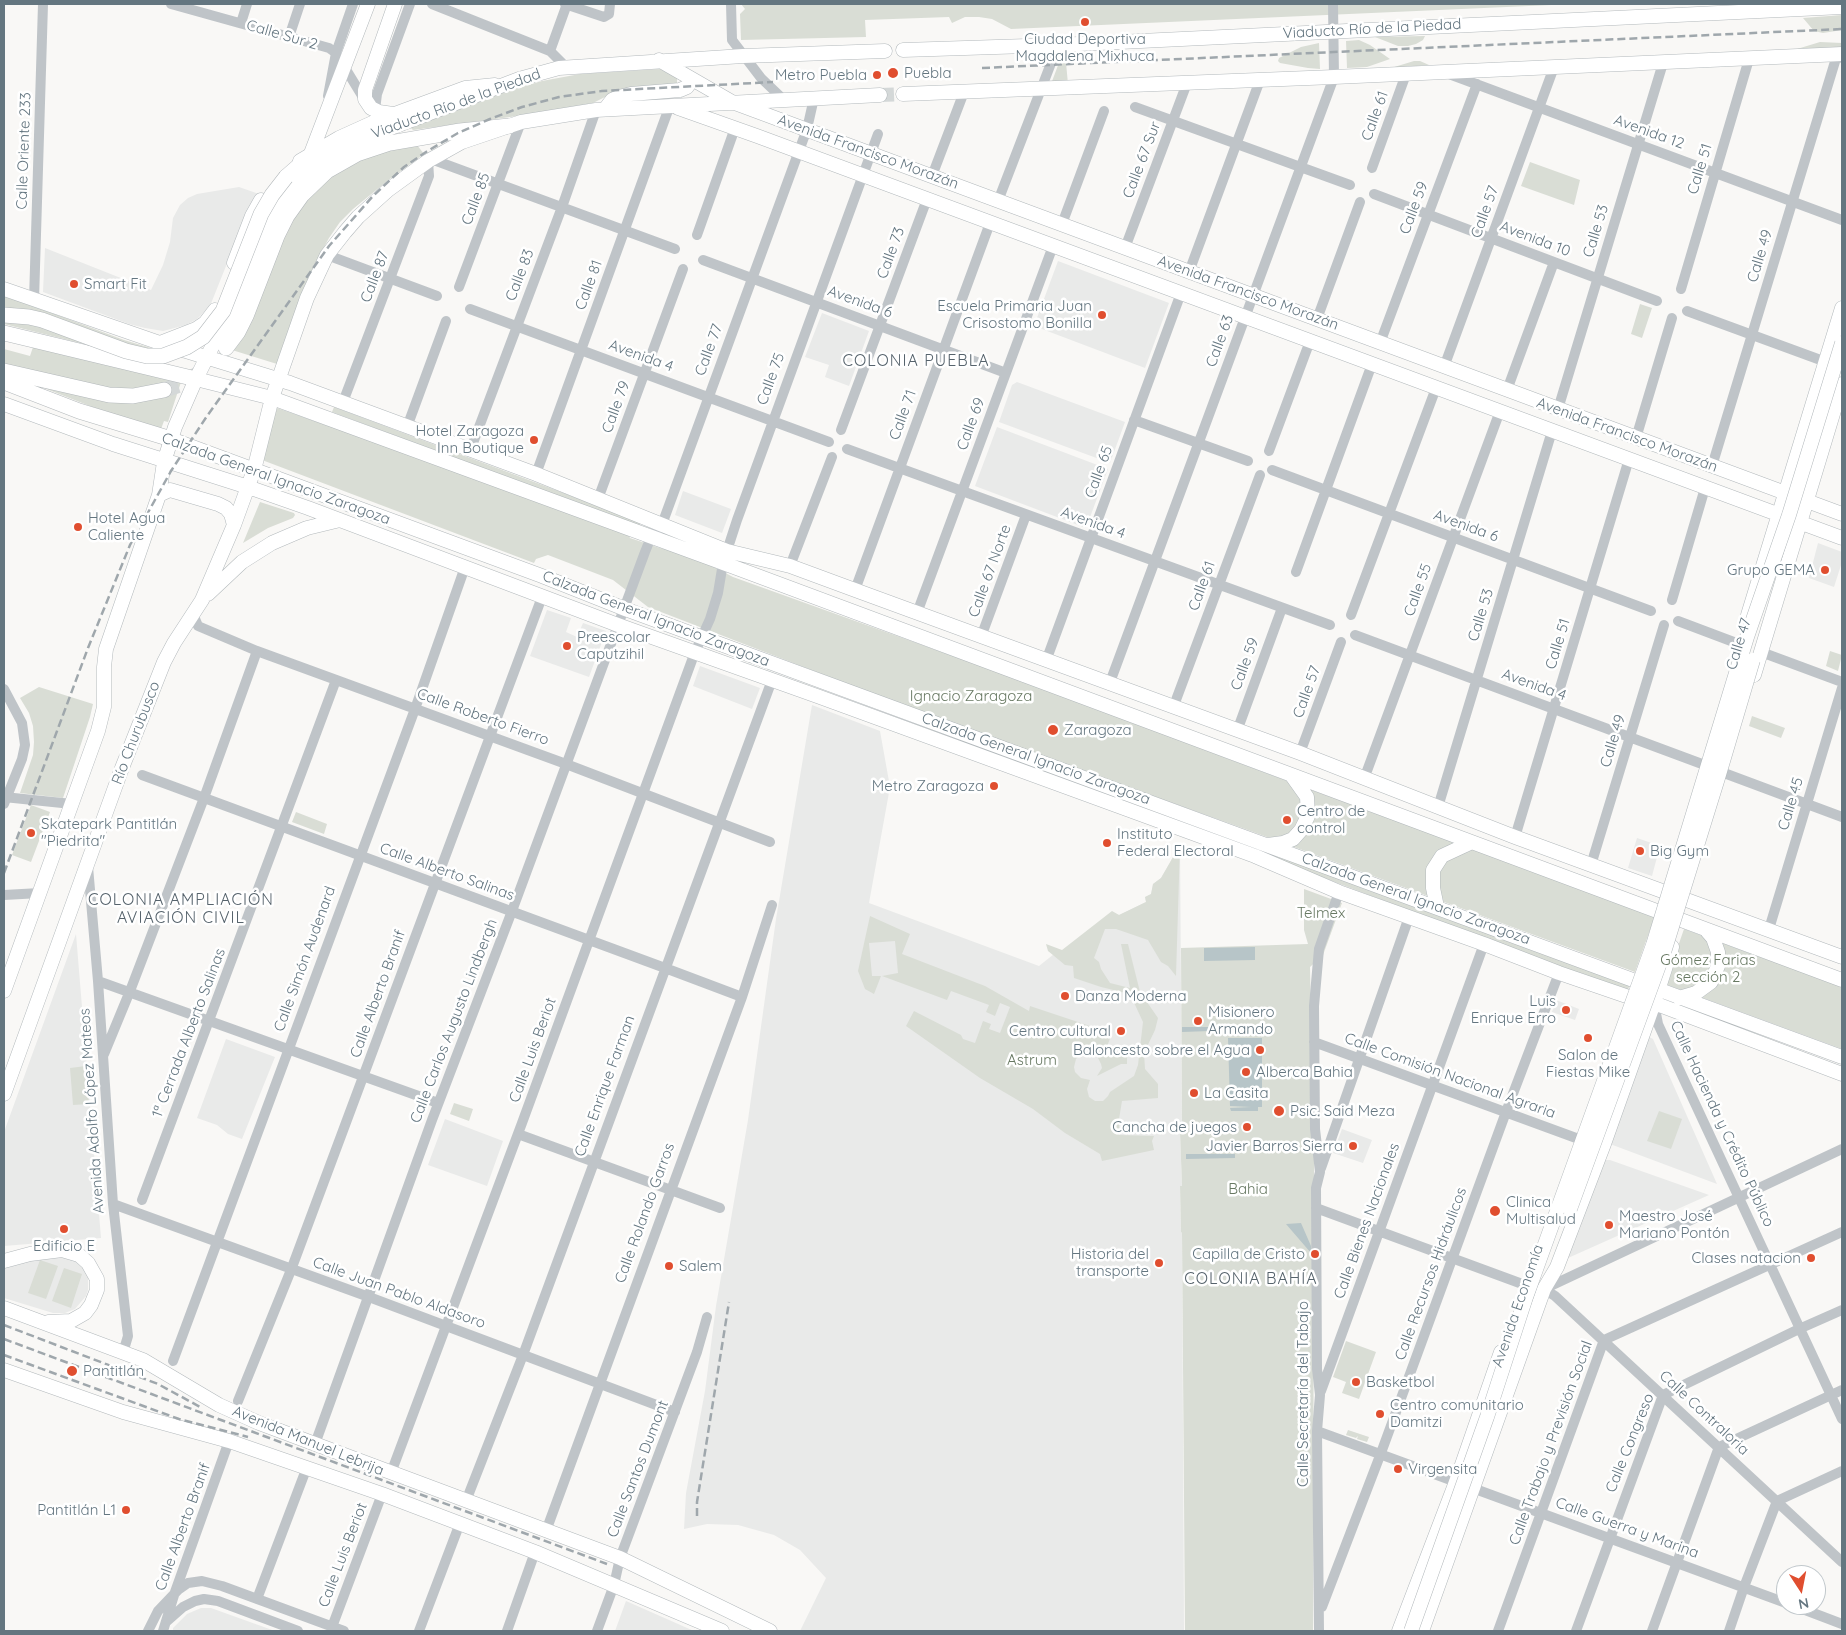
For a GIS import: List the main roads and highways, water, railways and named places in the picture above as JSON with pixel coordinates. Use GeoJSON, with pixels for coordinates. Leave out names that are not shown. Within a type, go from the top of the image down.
{"type":"FeatureCollection","features":[{"type":"Feature","properties":{"kind":"highway"},"geometry":{"type":"LineString","coordinates":[[226,348],[238,332],[246,316],[277,236],[287,216],[302,195],[327,171],[357,154],[390,143],[515,124]]}},
{"type":"Feature","properties":{"kind":"highway"},"geometry":{"type":"LineString","coordinates":[[4,316],[29,317],[42,320],[112,347],[147,356],[163,356],[187,348],[202,337],[223,311],[261,214],[272,195],[286,177],[310,156]]}},
{"type":"Feature","properties":{"kind":"highway"},"geometry":{"type":"LineString","coordinates":[[4,333],[196,379]]}},
{"type":"Feature","properties":{"kind":"highway"},"geometry":{"type":"LineString","coordinates":[[4,370],[109,395],[133,396],[164,390]]}},
{"type":"Feature","properties":{"kind":"highway","name":"Calzada General Ignacio Zaragoza"},"geometry":{"type":"LineString","coordinates":[[4,382],[79,412],[171,439]]}},
{"type":"Feature","properties":{"kind":"highway"},"geometry":{"type":"LineString","coordinates":[[4,390],[79,412]]}},
{"type":"Feature","properties":{"kind":"main road"},"geometry":{"type":"LineString","coordinates":[[310,156],[368,4]]}},
{"type":"Feature","properties":{"kind":"main road"},"geometry":{"type":"LineString","coordinates":[[358,30],[360,40],[365,45],[375,46],[382,40],[395,4]]}},
{"type":"Feature","properties":{"kind":"main road","name":"Viaducto Río de la Piedad"},"geometry":{"type":"LineString","coordinates":[[903,50],[1058,45],[1842,7]]}},
{"type":"Feature","properties":{"kind":"main road","name":"Calle Sur 2"},"geometry":{"type":"LineString","coordinates":[[382,40],[365,90],[365,100],[375,110],[393,114]]}},
{"type":"Feature","properties":{"kind":"main road","name":"Viaducto Río de la Piedad"},"geometry":{"type":"LineString","coordinates":[[207,357],[234,315],[274,216],[297,184],[311,170],[326,157],[353,143],[532,74],[566,67],[659,60],[885,51]]}},
{"type":"Feature","properties":{"kind":"main road"},"geometry":{"type":"LineString","coordinates":[[903,94],[1840,56]]}},
{"type":"Feature","properties":{"kind":"main road","name":"Avenida Francisco Morazán"},"geometry":{"type":"LineString","coordinates":[[659,60],[732,102],[1842,514]]}},
{"type":"Feature","properties":{"kind":"main road"},"geometry":{"type":"LineString","coordinates":[[601,109],[618,97],[631,94],[680,90],[687,88],[692,80]]}},
{"type":"Feature","properties":{"kind":"main road"},"geometry":{"type":"LineString","coordinates":[[160,343],[196,329],[212,315],[219,304],[246,232],[260,201],[285,169],[339,138],[393,114],[465,88],[483,85],[503,85]]}},
{"type":"Feature","properties":{"kind":"main road"},"geometry":{"type":"LineString","coordinates":[[278,379],[307,298],[327,256],[345,232],[372,203],[400,180],[462,142],[515,124],[601,109],[880,95]]}},
{"type":"Feature","properties":{"kind":"main road","name":"Avenida Francisco Morazán"},"geometry":{"type":"LineString","coordinates":[[670,105],[1842,538]]}},
{"type":"Feature","properties":{"kind":"main road"},"geometry":{"type":"LineString","coordinates":[[4,289],[160,343],[278,379],[536,474],[661,526],[725,557],[1470,843],[1842,980]]}},
{"type":"Feature","properties":{"kind":"main road","name":"Calle 47"},"geometry":{"type":"LineString","coordinates":[[1635,980],[1658,913],[1673,858],[1842,308]]}},
{"type":"Feature","properties":{"kind":"main road"},"geometry":{"type":"LineString","coordinates":[[4,991],[102,720],[106,649],[159,495],[164,462],[171,439],[182,408],[207,357],[206,336],[212,315]]}},
{"type":"Feature","properties":{"kind":"main road"},"geometry":{"type":"LineString","coordinates":[[1411,1631],[1487,1417],[1526,1297],[1653,945],[1747,637],[1789,515],[1842,343]]}},
{"type":"Feature","properties":{"kind":"main road"},"geometry":{"type":"LineString","coordinates":[[196,379],[272,398],[651,537],[725,557],[790,566],[1300,753],[1591,865],[1842,957]]}},
{"type":"Feature","properties":{"kind":"main road","name":"Río Churubusco"},"geometry":{"type":"LineString","coordinates":[[4,1094],[122,768],[164,662],[202,600],[234,525],[254,470],[278,379]]}},
{"type":"Feature","properties":{"kind":"main road","name":"Calle 47"},"geometry":{"type":"LineString","coordinates":[[1656,997],[1688,900],[1757,656],[1842,384]]}},
{"type":"Feature","properties":{"kind":"main road","name":"Calzada General Ignacio Zaragoza"},"geometry":{"type":"LineString","coordinates":[[4,404],[164,462],[248,487],[340,520],[618,625],[1255,856],[1339,892],[1484,944],[1559,974],[1629,997],[1679,998],[1842,1057]]}},
{"type":"Feature","properties":{"kind":"main road","name":"Calzada General Ignacio Zaragoza"},"geometry":{"type":"LineString","coordinates":[[171,439],[625,609],[1635,980],[1656,997],[1842,1074]]}},
{"type":"Feature","properties":{"kind":"main road"},"geometry":{"type":"LineString","coordinates":[[159,495],[170,490],[218,504],[226,508],[231,514],[234,525]]}},
{"type":"Feature","properties":{"kind":"main road"},"geometry":{"type":"LineString","coordinates":[[202,600],[242,562],[272,543],[307,528],[340,520],[386,519]]}},
{"type":"Feature","properties":{"kind":"main road"},"geometry":{"type":"LineString","coordinates":[[1544,1289],[1570,1209],[1665,949],[1757,656]]}},
{"type":"Feature","properties":{"kind":"main road"},"geometry":{"type":"LineString","coordinates":[[927,719],[931,738],[952,729]]}},
{"type":"Feature","properties":{"kind":"main road"},"geometry":{"type":"LineString","coordinates":[[1268,845],[1283,843],[1293,839],[1306,824],[1308,816],[1307,797],[1291,775]]}},
{"type":"Feature","properties":{"kind":"main road"},"geometry":{"type":"LineString","coordinates":[[1437,907],[1433,888],[1433,870],[1442,856],[1470,843]]}},
{"type":"Feature","properties":{"kind":"main road"},"geometry":{"type":"LineString","coordinates":[[1673,858],[1674,866],[1682,872],[1691,871],[1698,865]]}},
{"type":"Feature","properties":{"kind":"main road"},"geometry":{"type":"LineString","coordinates":[[1679,998],[1696,993],[1712,982],[1718,966],[1718,952],[1713,938],[1707,931]]}},
{"type":"Feature","properties":{"kind":"main road","name":"Avenida Economía"},"geometry":{"type":"LineString","coordinates":[[1401,1631],[1456,1482],[1576,1138],[1635,980]]}},
{"type":"Feature","properties":{"kind":"main road","name":"Avenida Economía"},"geometry":{"type":"LineString","coordinates":[[1422,1631],[1544,1289],[1557,1267],[1656,997]]}},
{"type":"Feature","properties":{"kind":"main road"},"geometry":{"type":"LineString","coordinates":[[1616,1032],[1626,1027],[1633,1027],[1638,1030],[1642,1039]]}},
{"type":"Feature","properties":{"kind":"main road"},"geometry":{"type":"LineString","coordinates":[[4,1262],[30,1254],[62,1250],[79,1255],[88,1263],[97,1279],[98,1290],[95,1299],[85,1313],[79,1318],[63,1323],[42,1322]]}},
{"type":"Feature","properties":{"kind":"main road","name":"Avenida Manuel Lebrija"},"geometry":{"type":"LineString","coordinates":[[4,1308],[143,1360],[234,1412],[314,1444],[620,1558],[770,1631]]}},
{"type":"Feature","properties":{"kind":"main road","name":"Avenida Manuel Lebrija"},"geometry":{"type":"LineString","coordinates":[[4,1370],[123,1412],[229,1441],[382,1494],[535,1552],[722,1631]]}},
{"type":"Feature","properties":{"kind":"main road"},"geometry":{"type":"LineString","coordinates":[[1401,1631],[1450,1512],[1456,1482]]}},
{"type":"Feature","properties":{"kind":"tunnel"},"geometry":{"type":"LineString","coordinates":[[880,95],[903,94]]}},
{"type":"Feature","properties":{"kind":"tunnel"},"geometry":{"type":"LineString","coordinates":[[164,390],[183,384],[200,372]]}},
{"type":"Feature","properties":{"kind":"railway"},"geometry":{"type":"LineString","coordinates":[[982,68],[1842,29]]}},
{"type":"Feature","properties":{"kind":"railway"},"geometry":{"type":"LineString","coordinates":[[4,873],[88,648],[130,545],[171,471],[207,416],[329,246],[373,196],[404,167],[426,152],[458,133],[522,107],[559,97],[602,91],[773,82]]}},
{"type":"Feature","properties":{"kind":"railway"},"geometry":{"type":"LineString","coordinates":[[697,1516],[697,1502],[729,1302]]}},
{"type":"Feature","properties":{"kind":"railway"},"geometry":{"type":"LineString","coordinates":[[4,1325],[158,1384],[202,1408]]}},
{"type":"Feature","properties":{"kind":"railway"},"geometry":{"type":"LineString","coordinates":[[4,1339],[607,1564]]}},
{"type":"Feature","properties":{"kind":"railway"},"geometry":{"type":"LineString","coordinates":[[4,1355],[179,1419],[248,1437]]}},
{"type":"Feature","properties":{"kind":"place","name":"Ciudad Deportiva Magdalena Mixhuca"},"geometry":{"type":"Point","coordinates":[1085,22]}},
{"type":"Feature","properties":{"kind":"place","name":"Puebla"},"geometry":{"type":"Point","coordinates":[893,73]}},
{"type":"Feature","properties":{"kind":"place","name":"Metro Puebla"},"geometry":{"type":"Point","coordinates":[877,75]}},
{"type":"Feature","properties":{"kind":"place","name":"Smart Fit"},"geometry":{"type":"Point","coordinates":[74,284]}},
{"type":"Feature","properties":{"kind":"place","name":"Escuela Primaria Juan Crisostomo Bonilla"},"geometry":{"type":"Point","coordinates":[1102,315]}},
{"type":"Feature","properties":{"kind":"place","name":"Hotel Zaragoza Inn Boutique"},"geometry":{"type":"Point","coordinates":[534,440]}},
{"type":"Feature","properties":{"kind":"place","name":"Hotel Agua Caliente"},"geometry":{"type":"Point","coordinates":[78,527]}},
{"type":"Feature","properties":{"kind":"place","name":"Grupo GEMA"},"geometry":{"type":"Point","coordinates":[1825,570]}},
{"type":"Feature","properties":{"kind":"place","name":"Preescolar Caputzihil"},"geometry":{"type":"Point","coordinates":[567,646]}},
{"type":"Feature","properties":{"kind":"place","name":"Zaragoza"},"geometry":{"type":"Point","coordinates":[1053,730]}},
{"type":"Feature","properties":{"kind":"place","name":"Metro Zaragoza"},"geometry":{"type":"Point","coordinates":[994,786]}},
{"type":"Feature","properties":{"kind":"place","name":"Centro de control"},"geometry":{"type":"Point","coordinates":[1287,820]}},
{"type":"Feature","properties":{"kind":"place","name":"Skatepark Pantitlán \"Piedrita\""},"geometry":{"type":"Point","coordinates":[31,833]}},
{"type":"Feature","properties":{"kind":"place","name":"Instituto Federal Electoral"},"geometry":{"type":"Point","coordinates":[1107,843]}},
{"type":"Feature","properties":{"kind":"place","name":"Big Gym"},"geometry":{"type":"Point","coordinates":[1640,851]}},
{"type":"Feature","properties":{"kind":"place","name":"Danza Moderna"},"geometry":{"type":"Point","coordinates":[1065,996]}},
{"type":"Feature","properties":{"kind":"place","name":"Luis Enrique Erro"},"geometry":{"type":"Point","coordinates":[1566,1010]}},
{"type":"Feature","properties":{"kind":"place","name":"Misionero Armando"},"geometry":{"type":"Point","coordinates":[1198,1021]}},
{"type":"Feature","properties":{"kind":"place","name":"Centro cultural"},"geometry":{"type":"Point","coordinates":[1121,1031]}},
{"type":"Feature","properties":{"kind":"place","name":"Salon de Fiestas Mike"},"geometry":{"type":"Point","coordinates":[1588,1038]}},
{"type":"Feature","properties":{"kind":"place","name":"Baloncesto sobre el Agua"},"geometry":{"type":"Point","coordinates":[1260,1050]}},
{"type":"Feature","properties":{"kind":"place","name":"Alberca Bahia"},"geometry":{"type":"Point","coordinates":[1246,1072]}},
{"type":"Feature","properties":{"kind":"place","name":"La Casita"},"geometry":{"type":"Point","coordinates":[1194,1093]}},
{"type":"Feature","properties":{"kind":"place","name":"Psic. Said Meza"},"geometry":{"type":"Point","coordinates":[1279,1111]}},
{"type":"Feature","properties":{"kind":"place","name":"Cancha de juegos"},"geometry":{"type":"Point","coordinates":[1247,1127]}},
{"type":"Feature","properties":{"kind":"place","name":"Javier Barros Sierra"},"geometry":{"type":"Point","coordinates":[1353,1146]}},
{"type":"Feature","properties":{"kind":"place","name":"Clinica Multisalud"},"geometry":{"type":"Point","coordinates":[1495,1211]}},
{"type":"Feature","properties":{"kind":"place","name":"Maestro José Mariano Pontón"},"geometry":{"type":"Point","coordinates":[1609,1225]}},
{"type":"Feature","properties":{"kind":"place","name":"Edificio E"},"geometry":{"type":"Point","coordinates":[64,1229]}},
{"type":"Feature","properties":{"kind":"place","name":"Capilla de Cristo"},"geometry":{"type":"Point","coordinates":[1315,1254]}},
{"type":"Feature","properties":{"kind":"place","name":"Clases natacion"},"geometry":{"type":"Point","coordinates":[1811,1258]}},
{"type":"Feature","properties":{"kind":"place","name":"Historia del transporte"},"geometry":{"type":"Point","coordinates":[1159,1263]}},
{"type":"Feature","properties":{"kind":"place","name":"Salem"},"geometry":{"type":"Point","coordinates":[669,1266]}},
{"type":"Feature","properties":{"kind":"place","name":"Pantitlán"},"geometry":{"type":"Point","coordinates":[72,1371]}},
{"type":"Feature","properties":{"kind":"place","name":"Basketbol"},"geometry":{"type":"Point","coordinates":[1356,1382]}},
{"type":"Feature","properties":{"kind":"place","name":"Centro comunitario Damitzi"},"geometry":{"type":"Point","coordinates":[1380,1414]}},
{"type":"Feature","properties":{"kind":"place","name":"Virgensita"},"geometry":{"type":"Point","coordinates":[1398,1469]}},
{"type":"Feature","properties":{"kind":"place","name":"Pantitlán L1"},"geometry":{"type":"Point","coordinates":[126,1510]}},
{"type":"Feature","properties":{"kind":"district","name":"COLONIA PUEBLA"},"geometry":{"type":"Point","coordinates":[916,361]}},
{"type":"Feature","properties":{"kind":"district","name":"COLONIA AMPLIACIÓN AVIACIÓN CIVIL"},"geometry":{"type":"Point","coordinates":[181,909]}},
{"type":"Feature","properties":{"kind":"district","name":"COLONIA BAHÍA"},"geometry":{"type":"Point","coordinates":[1251,1279]}},
{"type":"Feature","properties":{"kind":"park label","name":"Ignacio Zaragoza"},"geometry":{"type":"Point","coordinates":[971,696]}},
{"type":"Feature","properties":{"kind":"park label","name":"Telmex"},"geometry":{"type":"Point","coordinates":[1321,913]}},
{"type":"Feature","properties":{"kind":"park label","name":"Gómez Farias sección 2"},"geometry":{"type":"Point","coordinates":[1708,968]}},
{"type":"Feature","properties":{"kind":"park label","name":"Astrum"},"geometry":{"type":"Point","coordinates":[1032,1060]}},
{"type":"Feature","properties":{"kind":"park label","name":"Bahia"},"geometry":{"type":"Point","coordinates":[1248,1189]}}]}
